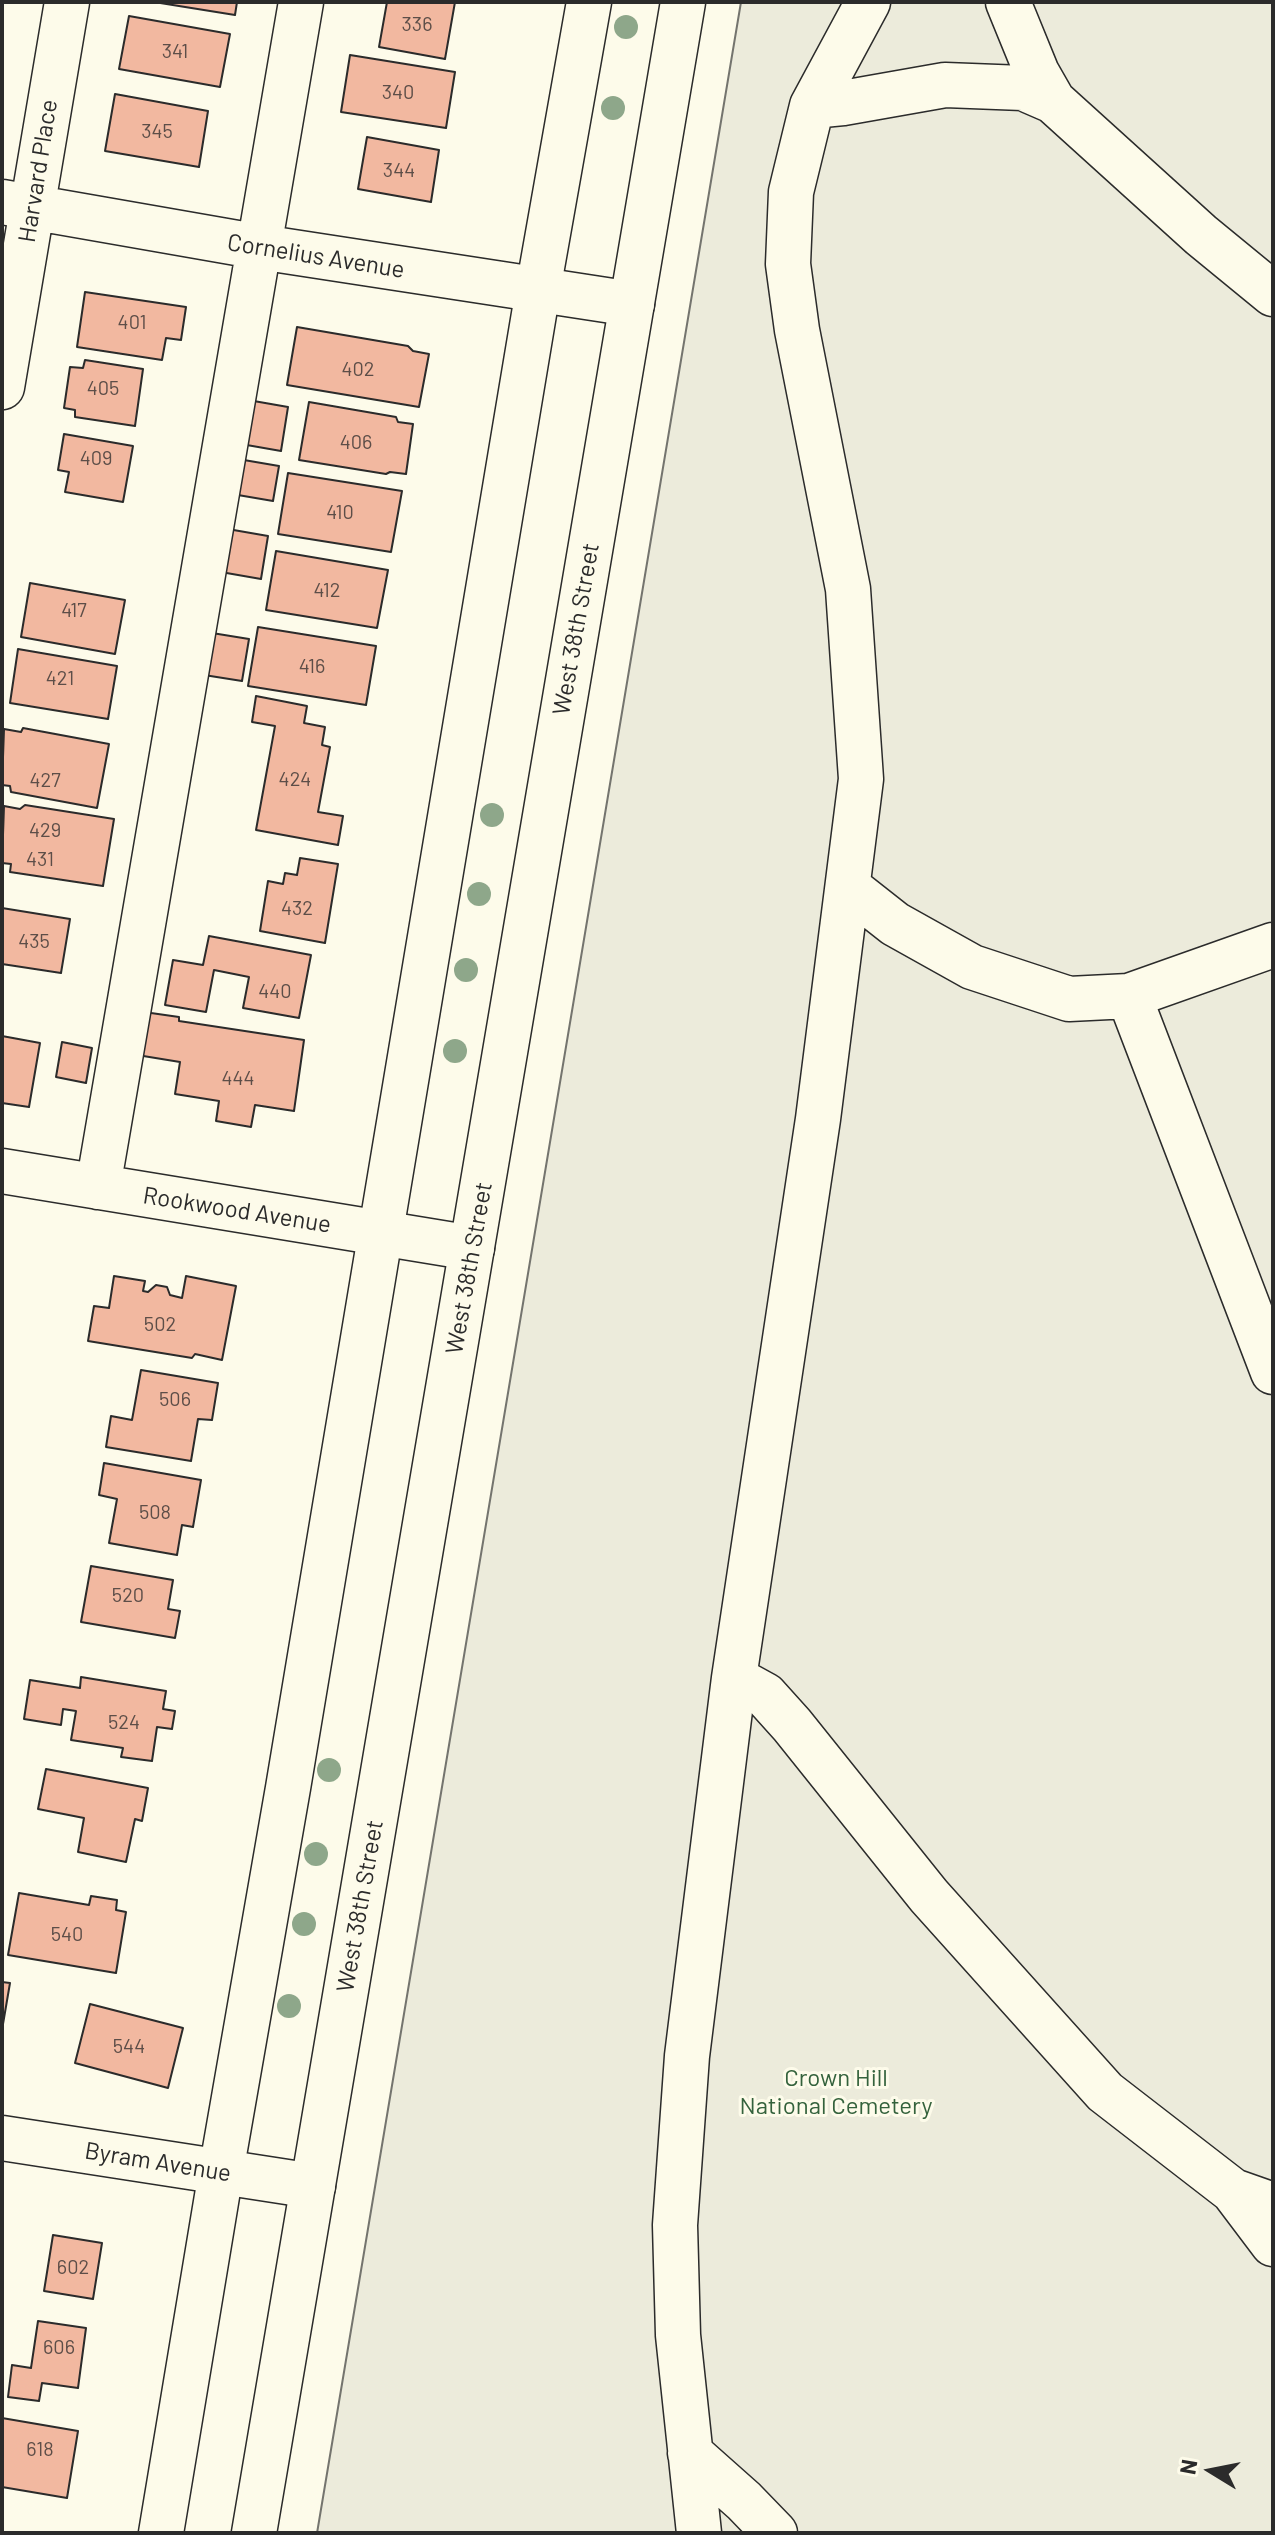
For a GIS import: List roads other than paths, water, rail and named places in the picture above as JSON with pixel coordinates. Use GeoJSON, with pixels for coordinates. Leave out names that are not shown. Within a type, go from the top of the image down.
{"type":"FeatureCollection","features":[{"type":"Feature","properties":{"kind":"main road","name":"Harvard Place"},"geometry":{"type":"LineString","coordinates":[[2,387],[17,205],[67,2]]}},
{"type":"Feature","properties":{"kind":"main road"},"geometry":{"type":"LineString","coordinates":[[98,1187],[301,2]]}},
{"type":"Feature","properties":{"kind":"main road"},"geometry":{"type":"LineString","coordinates":[[161,2533],[589,2]]}},
{"type":"Feature","properties":{"kind":"main road","name":"West 38th Street"},"geometry":{"type":"LineString","coordinates":[[254,2533],[683,2]]}},
{"type":"Feature","properties":{"kind":"main road"},"geometry":{"type":"LineString","coordinates":[[699,2533],[678,2335],[675,2225],[687,2056],[734,1678],[818,1119],[861,779],[848,589],[797,330],[788,264],[791,192],[812,106],[868,2]]}},
{"type":"Feature","properties":{"kind":"main road"},"geometry":{"type":"LineString","coordinates":[[1008,2],[1037,73],[1053,101],[1201,235],[1273,294]]}},
{"type":"Feature","properties":{"kind":"main road"},"geometry":{"type":"LineString","coordinates":[[812,106],[945,85],[1023,88],[1053,101]]}},
{"type":"Feature","properties":{"kind":"main road","name":"Cornelius Avenue"},"geometry":{"type":"LineString","coordinates":[[17,205],[260,247],[632,304]]}},
{"type":"Feature","properties":{"kind":"main road"},"geometry":{"type":"LineString","coordinates":[[848,887],[895,924],[972,967],[1069,999],[1129,996],[1273,945]]}},
{"type":"Feature","properties":{"kind":"main road"},"geometry":{"type":"LineString","coordinates":[[1129,996],[1273,1372]]}},
{"type":"Feature","properties":{"kind":"main road","name":"Rookwood Avenue"},"geometry":{"type":"LineString","coordinates":[[2,1171],[472,1248]]}},
{"type":"Feature","properties":{"kind":"main road"},"geometry":{"type":"LineString","coordinates":[[734,1678],[765,1695],[792,1725],[929,1896],[1105,2092],[1233,2191],[1273,2244]]}},
{"type":"Feature","properties":{"kind":"main road","name":"Byram Avenue"},"geometry":{"type":"LineString","coordinates":[[2,2138],[313,2186]]}},
{"type":"Feature","properties":{"kind":"main road"},"geometry":{"type":"LineString","coordinates":[[1233,2191],[1273,2205]]}},
{"type":"Feature","properties":{"kind":"main road"},"geometry":{"type":"LineString","coordinates":[[690,2453],[775,2533]]}},
{"type":"Feature","properties":{"kind":"park label","name":"Crown Hill National Cemetery"},"geometry":{"type":"Point","coordinates":[836,2092]}}]}
